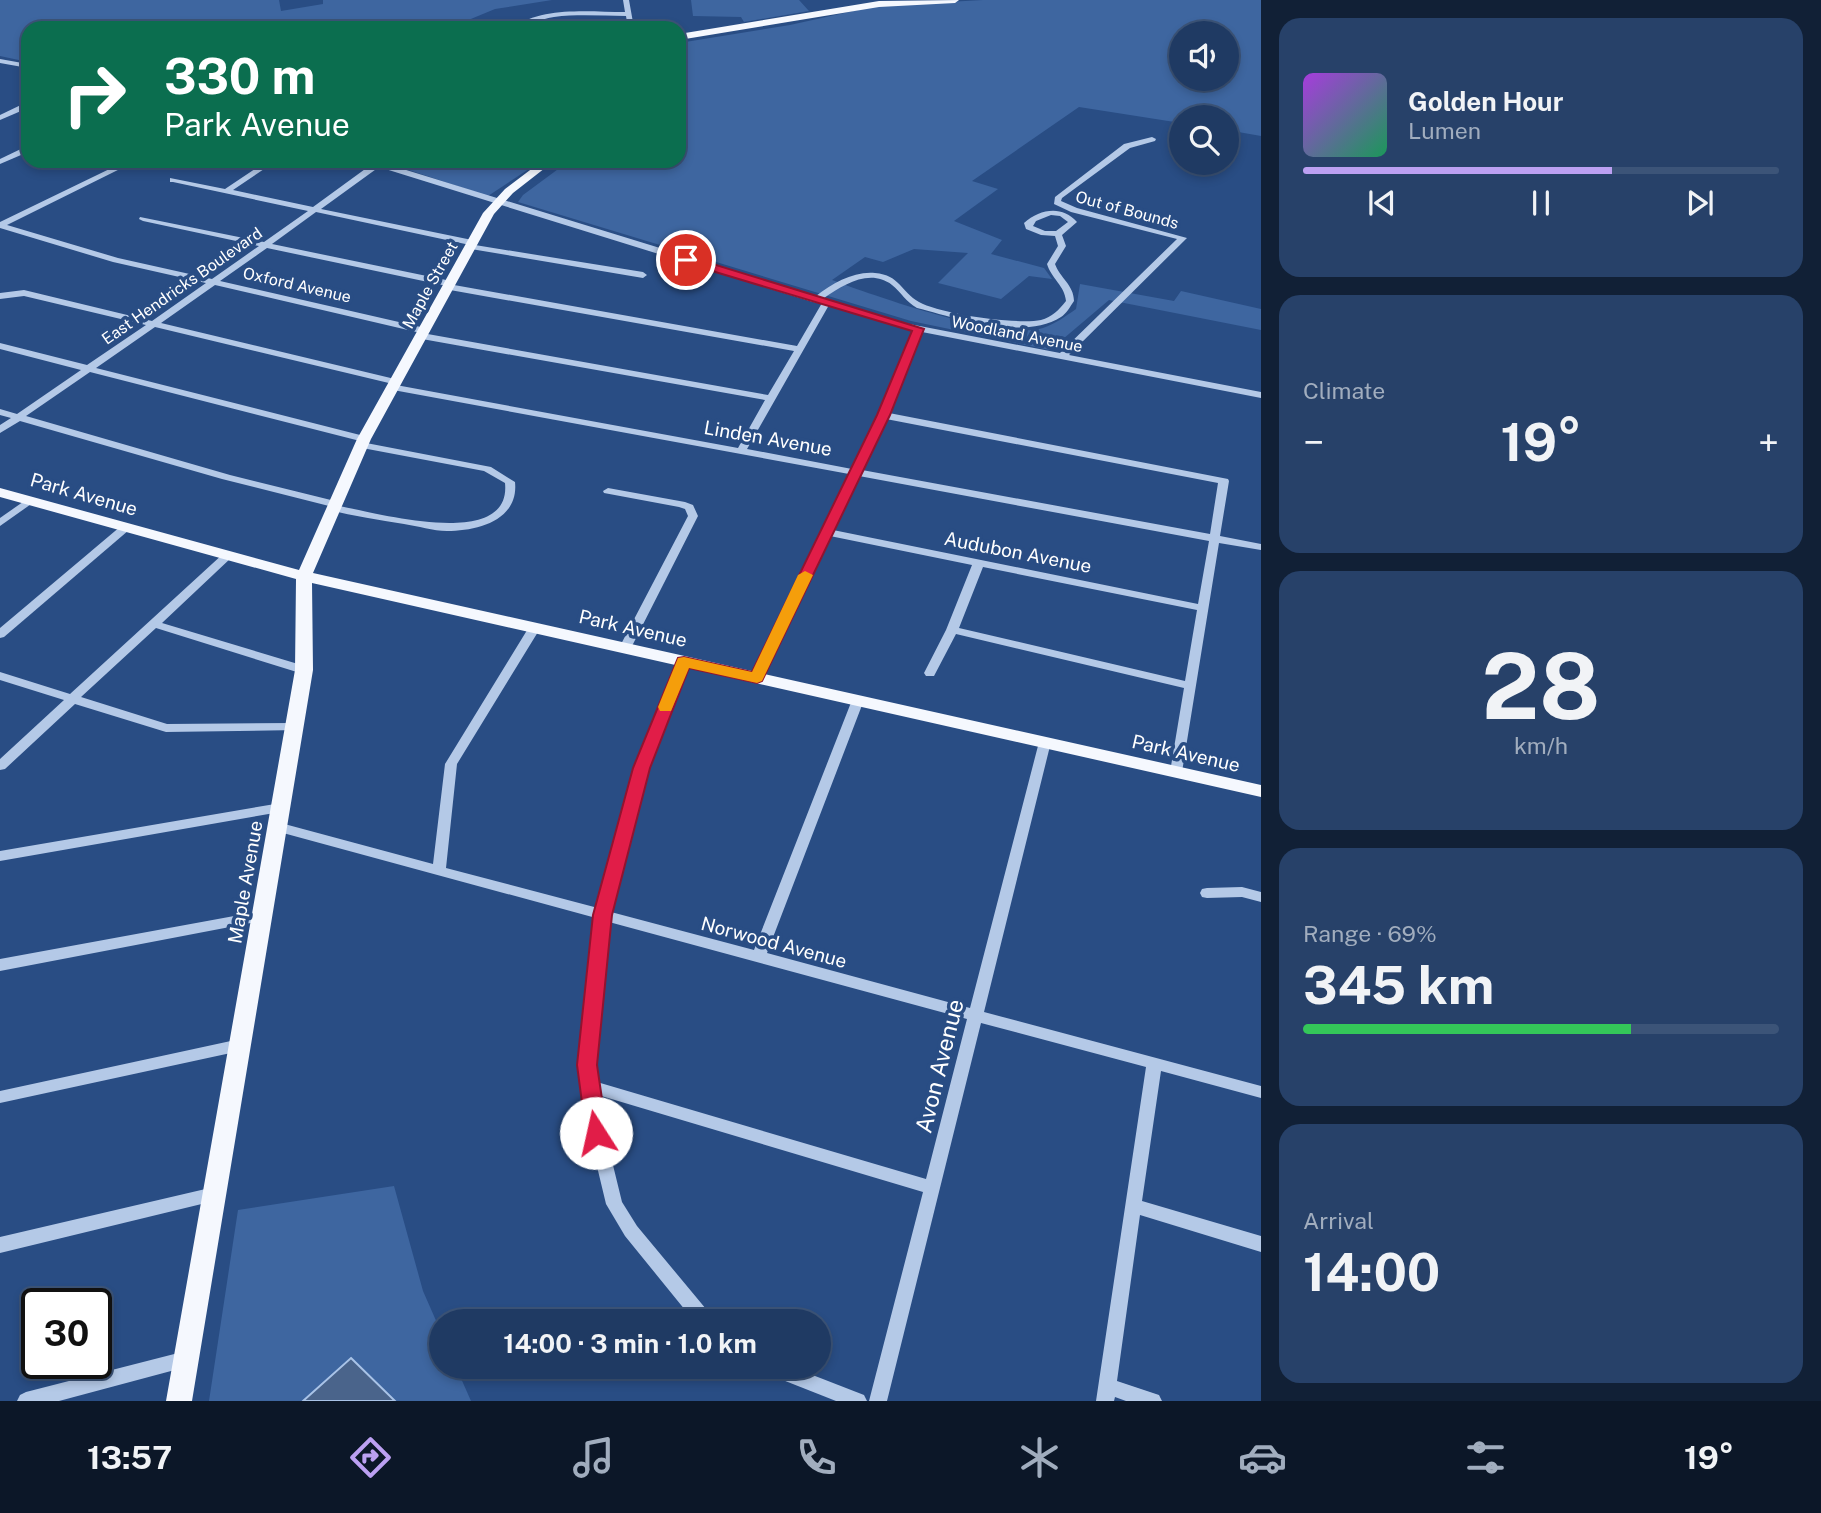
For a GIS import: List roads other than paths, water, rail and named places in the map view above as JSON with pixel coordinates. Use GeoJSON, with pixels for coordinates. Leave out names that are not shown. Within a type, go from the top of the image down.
{"type":"FeatureCollection","features":[{"type":"Feature","properties":{"kind":"main road"},"geometry":{"type":"LineString","coordinates":[[686,36],[879,4],[955,0]]}},
{"type":"Feature","properties":{"kind":"main road"},"geometry":{"type":"LineString","coordinates":[[498,201],[540,168]]}},
{"type":"Feature","properties":{"kind":"main road","name":"Maple Street"},"geometry":{"type":"LineString","coordinates":[[394,384],[498,201]]}},
{"type":"Feature","properties":{"kind":"main road","name":"Maple Avenue"},"geometry":{"type":"LineString","coordinates":[[179,1401],[304,670],[304,576],[363,442],[394,384]]}},
{"type":"Feature","properties":{"kind":"main road","name":"Park Avenue"},"geometry":{"type":"LineString","coordinates":[[0,492],[304,576],[1261,791]]}},
{"type":"Feature","properties":{"kind":"street"},"geometry":{"type":"LineString","coordinates":[[626,0],[629,21]]}},
{"type":"Feature","properties":{"kind":"street"},"geometry":{"type":"LineString","coordinates":[[529,21],[552,16],[627,14]]}},
{"type":"Feature","properties":{"kind":"street"},"geometry":{"type":"LineString","coordinates":[[0,61],[21,65]]}},
{"type":"Feature","properties":{"kind":"street"},"geometry":{"type":"LineString","coordinates":[[0,118],[21,108]]}},
{"type":"Feature","properties":{"kind":"street","name":"Out of Bounds"},"geometry":{"type":"LineString","coordinates":[[1061,357],[1183,238],[1074,210],[1057,202],[1059,197],[1127,146],[1152,139]]}},
{"type":"Feature","properties":{"kind":"street"},"geometry":{"type":"LineString","coordinates":[[0,162],[21,152]]}},
{"type":"Feature","properties":{"kind":"street"},"geometry":{"type":"LineString","coordinates":[[0,225],[118,168]]}},
{"type":"Feature","properties":{"kind":"street"},"geometry":{"type":"LineString","coordinates":[[225,191],[261,168]]}},
{"type":"Feature","properties":{"kind":"street","name":"East Hendricks Boulevard"},"geometry":{"type":"LineString","coordinates":[[0,430],[266,245],[366,168]]}},
{"type":"Feature","properties":{"kind":"street","name":"Woodland Avenue"},"geometry":{"type":"LineString","coordinates":[[393,168],[821,302],[918,329],[1261,395]]}},
{"type":"Feature","properties":{"kind":"street"},"geometry":{"type":"LineString","coordinates":[[173,180],[473,245],[643,275]]}},
{"type":"Feature","properties":{"kind":"street"},"geometry":{"type":"LineString","coordinates":[[143,219],[451,286],[798,349]]}},
{"type":"Feature","properties":{"kind":"street","name":"Oxford Avenue"},"geometry":{"type":"LineString","coordinates":[[0,225],[116,260],[423,333],[770,398]]}},
{"type":"Feature","properties":{"kind":"street"},"geometry":{"type":"LineString","coordinates":[[741,451],[821,302],[846,281],[877,277],[893,282],[907,299],[920,306],[1003,323],[1044,322],[1061,313],[1070,301],[1068,289],[1051,268],[1062,246],[1058,234]]}},
{"type":"Feature","properties":{"kind":"street"},"geometry":{"type":"LineString","coordinates":[[0,296],[11,293]]}},
{"type":"Feature","properties":{"kind":"street","name":"Linden Avenue"},"geometry":{"type":"LineString","coordinates":[[11,293],[24,293],[154,323],[394,384],[1261,547]]}},
{"type":"Feature","properties":{"kind":"street"},"geometry":{"type":"LineString","coordinates":[[757,678],[883,415],[918,329]]}},
{"type":"Feature","properties":{"kind":"street"},"geometry":{"type":"LineString","coordinates":[[0,346],[363,442],[487,469],[510,482],[511,499],[506,507],[486,522],[460,528],[444,528],[334,506],[0,412]]}},
{"type":"Feature","properties":{"kind":"street"},"geometry":{"type":"LineString","coordinates":[[883,415],[1224,481],[1176,772]]}},
{"type":"Feature","properties":{"kind":"street"},"geometry":{"type":"LineString","coordinates":[[608,491],[681,504],[689,507],[693,516],[625,648]]}},
{"type":"Feature","properties":{"kind":"street"},"geometry":{"type":"LineString","coordinates":[[0,523],[30,500]]}},
{"type":"Feature","properties":{"kind":"street"},"geometry":{"type":"LineString","coordinates":[[0,634],[125,528]]}},
{"type":"Feature","properties":{"kind":"street","name":"Audubon Avenue"},"geometry":{"type":"LineString","coordinates":[[827,532],[1202,607]]}},
{"type":"Feature","properties":{"kind":"street"},"geometry":{"type":"LineString","coordinates":[[0,766],[228,555]]}},
{"type":"Feature","properties":{"kind":"street"},"geometry":{"type":"LineString","coordinates":[[930,673],[952,631],[979,562]]}},
{"type":"Feature","properties":{"kind":"street"},"geometry":{"type":"LineString","coordinates":[[154,624],[304,670]]}},
{"type":"Feature","properties":{"kind":"street"},"geometry":{"type":"LineString","coordinates":[[439,871],[451,764],[536,628]]}},
{"type":"Feature","properties":{"kind":"street"},"geometry":{"type":"LineString","coordinates":[[952,631],[1189,686]]}},
{"type":"Feature","properties":{"kind":"street"},"geometry":{"type":"LineString","coordinates":[[684,662],[642,768],[603,915],[591,1016],[589,1086],[601,1158],[614,1204],[638,1241],[695,1309]]}},
{"type":"Feature","properties":{"kind":"street"},"geometry":{"type":"LineString","coordinates":[[0,677],[166,728],[294,727]]}},
{"type":"Feature","properties":{"kind":"street"},"geometry":{"type":"LineString","coordinates":[[758,958],[858,701]]}},
{"type":"Feature","properties":{"kind":"street","name":"Avon Avenue"},"geometry":{"type":"LineString","coordinates":[[878,1401],[1045,742]]}},
{"type":"Feature","properties":{"kind":"street"},"geometry":{"type":"LineString","coordinates":[[0,856],[279,817]]}},
{"type":"Feature","properties":{"kind":"street","name":"Norwood Avenue"},"geometry":{"type":"LineString","coordinates":[[279,817],[439,871],[1261,1092]]}},
{"type":"Feature","properties":{"kind":"street"},"geometry":{"type":"LineString","coordinates":[[1207,894],[1242,892],[1261,897]]}},
{"type":"Feature","properties":{"kind":"street"},"geometry":{"type":"LineString","coordinates":[[0,965],[262,916]]}},
{"type":"Feature","properties":{"kind":"street"},"geometry":{"type":"LineString","coordinates":[[0,1097],[240,1045]]}},
{"type":"Feature","properties":{"kind":"street"},"geometry":{"type":"LineString","coordinates":[[1153,1401],[1106,1394],[1154,1064]]}},
{"type":"Feature","properties":{"kind":"street"},"geometry":{"type":"LineString","coordinates":[[589,1086],[932,1188]]}},
{"type":"Feature","properties":{"kind":"street"},"geometry":{"type":"LineString","coordinates":[[0,1245],[214,1194]]}},
{"type":"Feature","properties":{"kind":"street"},"geometry":{"type":"LineString","coordinates":[[1133,1206],[1261,1244]]}},
{"type":"Feature","properties":{"kind":"street"},"geometry":{"type":"LineString","coordinates":[[26,1401],[186,1360]]}},
{"type":"Feature","properties":{"kind":"street"},"geometry":{"type":"LineString","coordinates":[[802,1379],[858,1401]]}}]}
